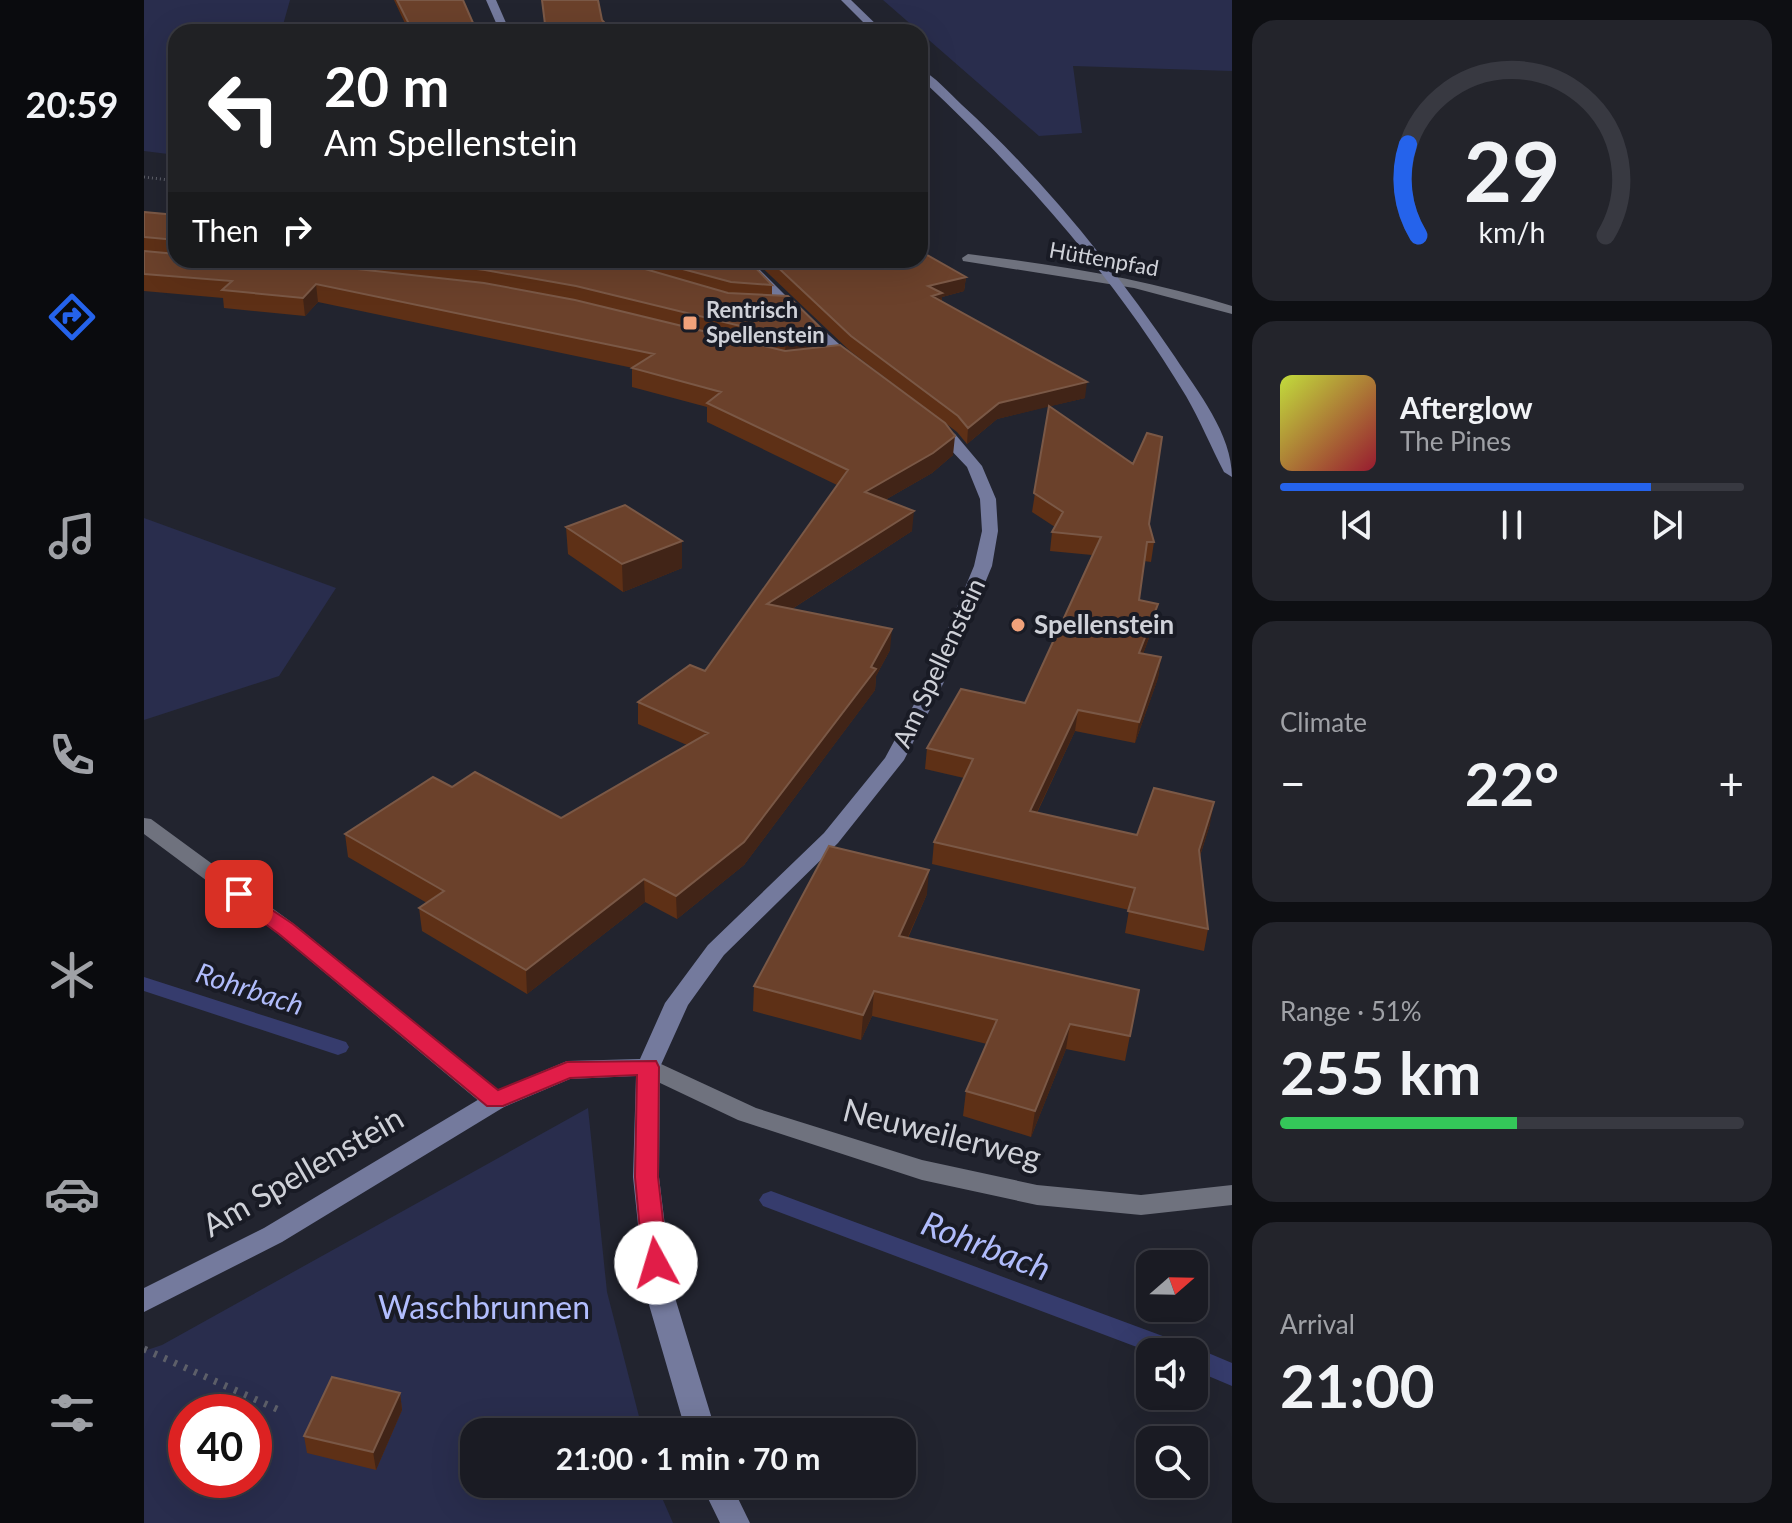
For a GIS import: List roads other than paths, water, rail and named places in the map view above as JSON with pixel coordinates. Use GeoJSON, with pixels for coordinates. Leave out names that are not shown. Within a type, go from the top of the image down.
{"type":"FeatureCollection","features":[{"type":"Feature","properties":{"kind":"street"},"geometry":{"type":"LineString","coordinates":[[491,0],[502,24]]}},
{"type":"Feature","properties":{"kind":"street"},"geometry":{"type":"LineString","coordinates":[[846,0],[871,24]]}},
{"type":"Feature","properties":{"kind":"street"},"geometry":{"type":"LineString","coordinates":[[928,79],[986,133],[1061,215],[1125,294],[1194,397],[1232,472]]}},
{"type":"Feature","properties":{"kind":"street","name":"Hüttenpfad"},"geometry":{"type":"LineString","coordinates":[[968,258],[1088,275],[1174,292],[1232,310]]}},
{"type":"Feature","properties":{"kind":"street"},"geometry":{"type":"LineString","coordinates":[[751,268],[836,358],[866,373]]}},
{"type":"Feature","properties":{"kind":"street"},"geometry":{"type":"LineString","coordinates":[[766,308],[789,307]]}},
{"type":"Feature","properties":{"kind":"street","name":"Am Spellenstein"},"geometry":{"type":"LineString","coordinates":[[697,1418],[659,1291],[646,1177],[648,1067],[677,1003],[716,950],[831,838],[894,760],[940,669],[983,566],[990,531],[988,499],[974,466],[950,437],[924,415]]}},
{"type":"Feature","properties":{"kind":"street"},"geometry":{"type":"LineString","coordinates":[[144,824],[286,929],[495,1101]]}},
{"type":"Feature","properties":{"kind":"street","name":"Am Spellenstein"},"geometry":{"type":"LineString","coordinates":[[144,1301],[273,1235],[495,1101],[567,1070],[648,1067]]}},
{"type":"Feature","properties":{"kind":"street","name":"Neuweilerweg"},"geometry":{"type":"LineString","coordinates":[[648,1067],[747,1114],[936,1173],[1037,1195],[1141,1205],[1232,1195]]}},
{"type":"Feature","properties":{"kind":"street"},"geometry":{"type":"LineString","coordinates":[[723,1498],[735,1523]]}},
{"type":"Feature","properties":{"kind":"waterway","name":"Rohrbach"},"geometry":{"type":"LineString","coordinates":[[144,984],[338,1047]]}},
{"type":"Feature","properties":{"kind":"waterway","name":"Rohrbach"},"geometry":{"type":"LineString","coordinates":[[771,1200],[1141,1338]]}},
{"type":"Feature","properties":{"kind":"waterway","name":"Rohrbach"},"geometry":{"type":"LineString","coordinates":[[1208,1364],[1232,1375]]}},
{"type":"Feature","properties":{"kind":"place","name":"Rentrisch Spellenstein"},"geometry":{"type":"Point","coordinates":[690,323]}},
{"type":"Feature","properties":{"kind":"place","name":"Spellenstein"},"geometry":{"type":"Point","coordinates":[1018,625]}},
{"type":"Feature","properties":{"kind":"park label","name":"Waschbrunnen"},"geometry":{"type":"Point","coordinates":[484,1308]}}]}
